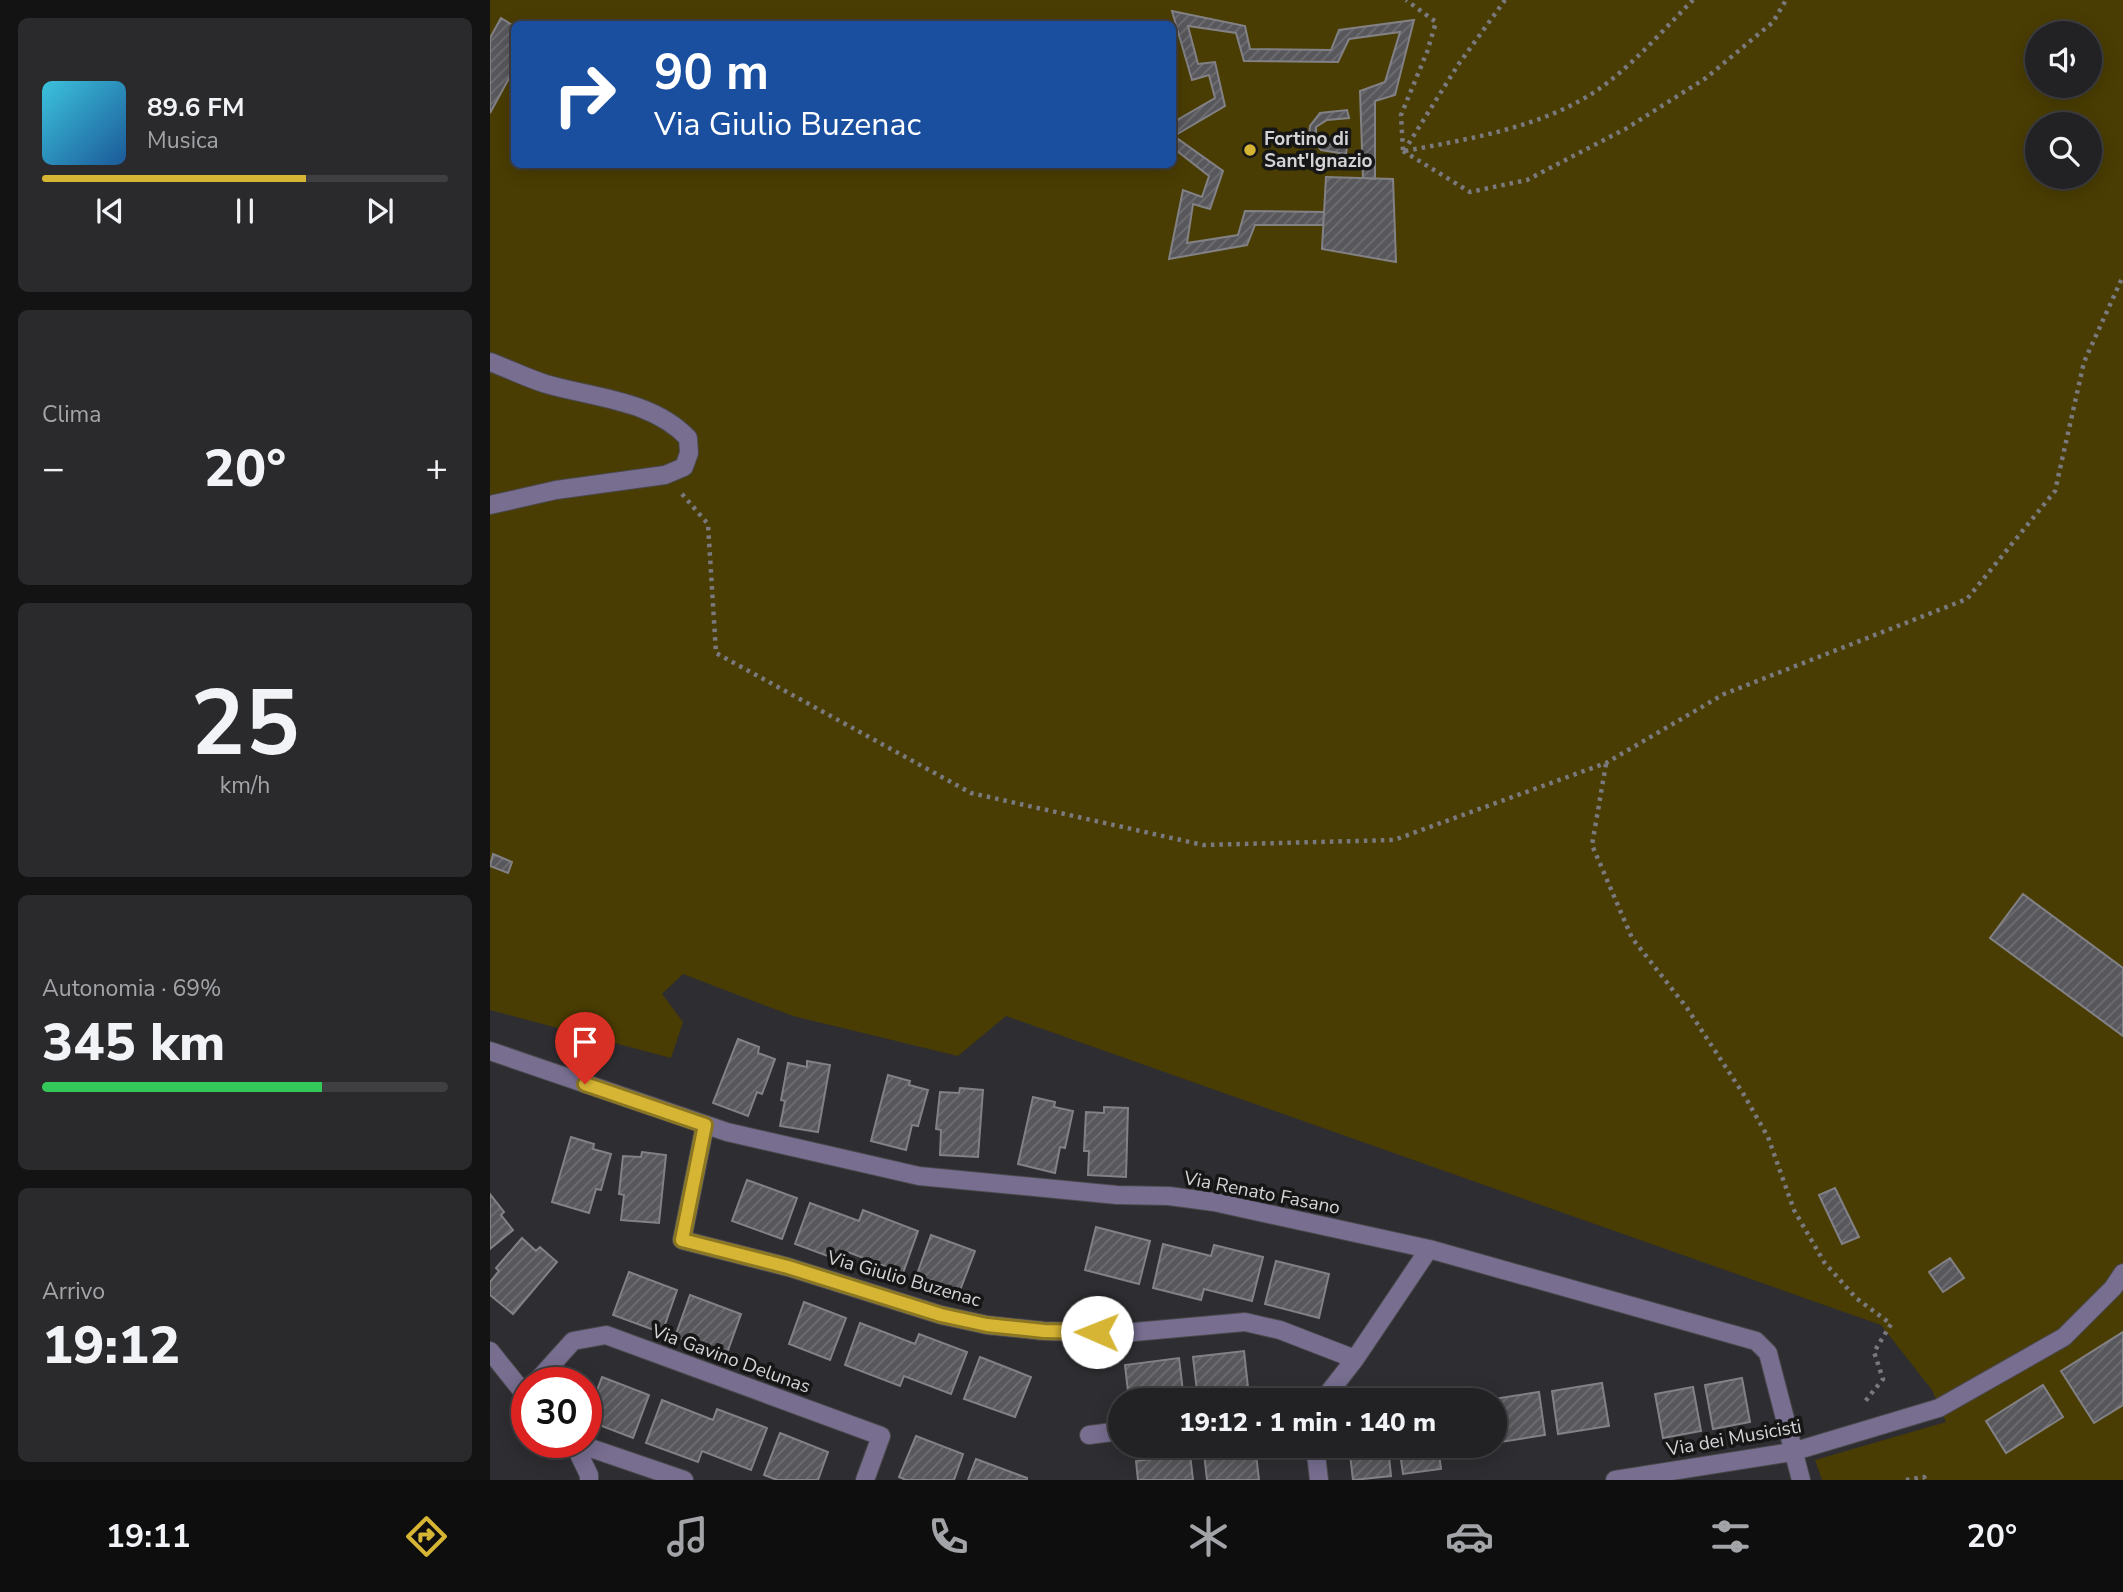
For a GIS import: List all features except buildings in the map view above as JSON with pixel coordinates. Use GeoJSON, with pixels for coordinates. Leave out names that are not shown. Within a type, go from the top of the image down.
{"type":"FeatureCollection","features":[{"type":"Feature","properties":{"kind":"street"},"geometry":{"type":"LineString","coordinates":[[490,362],[544,383],[645,409],[675,424],[688,438],[689,453],[684,467],[665,475],[556,490],[490,505]]}},
{"type":"Feature","properties":{"kind":"street","name":"Via Renato Fasano"},"geometry":{"type":"LineString","coordinates":[[490,1051],[727,1132],[919,1176],[1214,1202],[1429,1249],[1756,1341],[1768,1353],[1801,1480]]}},
{"type":"Feature","properties":{"kind":"street","name":"Via Giulio Buzenac"},"geometry":{"type":"LineString","coordinates":[[705,1125],[682,1240],[788,1267],[941,1315],[987,1325],[1044,1331],[1123,1333],[1245,1322],[1280,1330],[1355,1359]]}},
{"type":"Feature","properties":{"kind":"street"},"geometry":{"type":"LineString","coordinates":[[1332,1388],[1429,1249]]}},
{"type":"Feature","properties":{"kind":"street","name":"Via dei Musicisti"},"geometry":{"type":"LineString","coordinates":[[1615,1480],[1792,1452],[1939,1408],[2064,1337],[2113,1288],[2123,1273]]}},
{"type":"Feature","properties":{"kind":"street","name":"Via Gavino Delunas"},"geometry":{"type":"LineString","coordinates":[[550,1367],[573,1341],[606,1335],[881,1436],[865,1480]]}},
{"type":"Feature","properties":{"kind":"street"},"geometry":{"type":"LineString","coordinates":[[490,1351],[511,1374]]}},
{"type":"Feature","properties":{"kind":"street"},"geometry":{"type":"LineString","coordinates":[[1088,1435],[1108,1432]]}},
{"type":"Feature","properties":{"kind":"street"},"geometry":{"type":"LineString","coordinates":[[602,1452],[684,1480]]}},
{"type":"Feature","properties":{"kind":"street"},"geometry":{"type":"LineString","coordinates":[[581,1458],[589,1480]]}},
{"type":"Feature","properties":{"kind":"street"},"geometry":{"type":"LineString","coordinates":[[1316,1458],[1319,1480]]}},
{"type":"Feature","properties":{"kind":"path"},"geometry":{"type":"LineString","coordinates":[[1403,151],[1401,115],[1427,52],[1436,22],[1406,0]]}},
{"type":"Feature","properties":{"kind":"path"},"geometry":{"type":"LineString","coordinates":[[1403,151],[1458,65],[1506,0]]}},
{"type":"Feature","properties":{"kind":"path"},"geometry":{"type":"LineString","coordinates":[[1403,151],[1479,138],[1541,119],[1597,90],[1630,64],[1693,0]]}},
{"type":"Feature","properties":{"kind":"path"},"geometry":{"type":"LineString","coordinates":[[1403,151],[1470,192],[1527,180],[1627,128],[1706,78],[1773,22],[1786,0]]}},
{"type":"Feature","properties":{"kind":"path"},"geometry":{"type":"LineString","coordinates":[[665,475],[708,524],[716,653],[971,793],[1203,845],[1394,840],[1606,763],[1724,694],[1967,599],[2055,491],[2084,362],[2123,276]]}},
{"type":"Feature","properties":{"kind":"path"},"geometry":{"type":"LineString","coordinates":[[1606,763],[1592,845],[1632,938],[1687,1008],[1744,1095],[1768,1137],[1794,1210],[1824,1262],[1856,1298],[1891,1324],[1874,1352],[1883,1379],[1855,1413]]}},
{"type":"Feature","properties":{"kind":"path"},"geometry":{"type":"LineString","coordinates":[[1906,1480],[1924,1477],[1926,1480]]}},
{"type":"Feature","properties":{"kind":"shaded area"},"geometry":{"type":"Polygon","coordinates":[[[490,0],[2123,0],[2123,1480],[1822,1480],[1815,1460],[1946,1422],[1932,1390],[1881,1325],[1006,1016],[958,1056],[793,1016],[683,974],[662,994],[683,1022],[671,1058],[490,1010],[490,0]]]}},
{"type":"Feature","properties":{"kind":"place","name":"Fortino di Sant'Ignazio"},"geometry":{"type":"Point","coordinates":[1250,150]}},
{"type":"Feature","properties":{"kind":"route"},"geometry":{"type":"LineString","coordinates":[[585,1084],[705,1125],[682,1240],[788,1267],[941,1315],[987,1325],[1044,1331],[1097,1332]]}}]}
